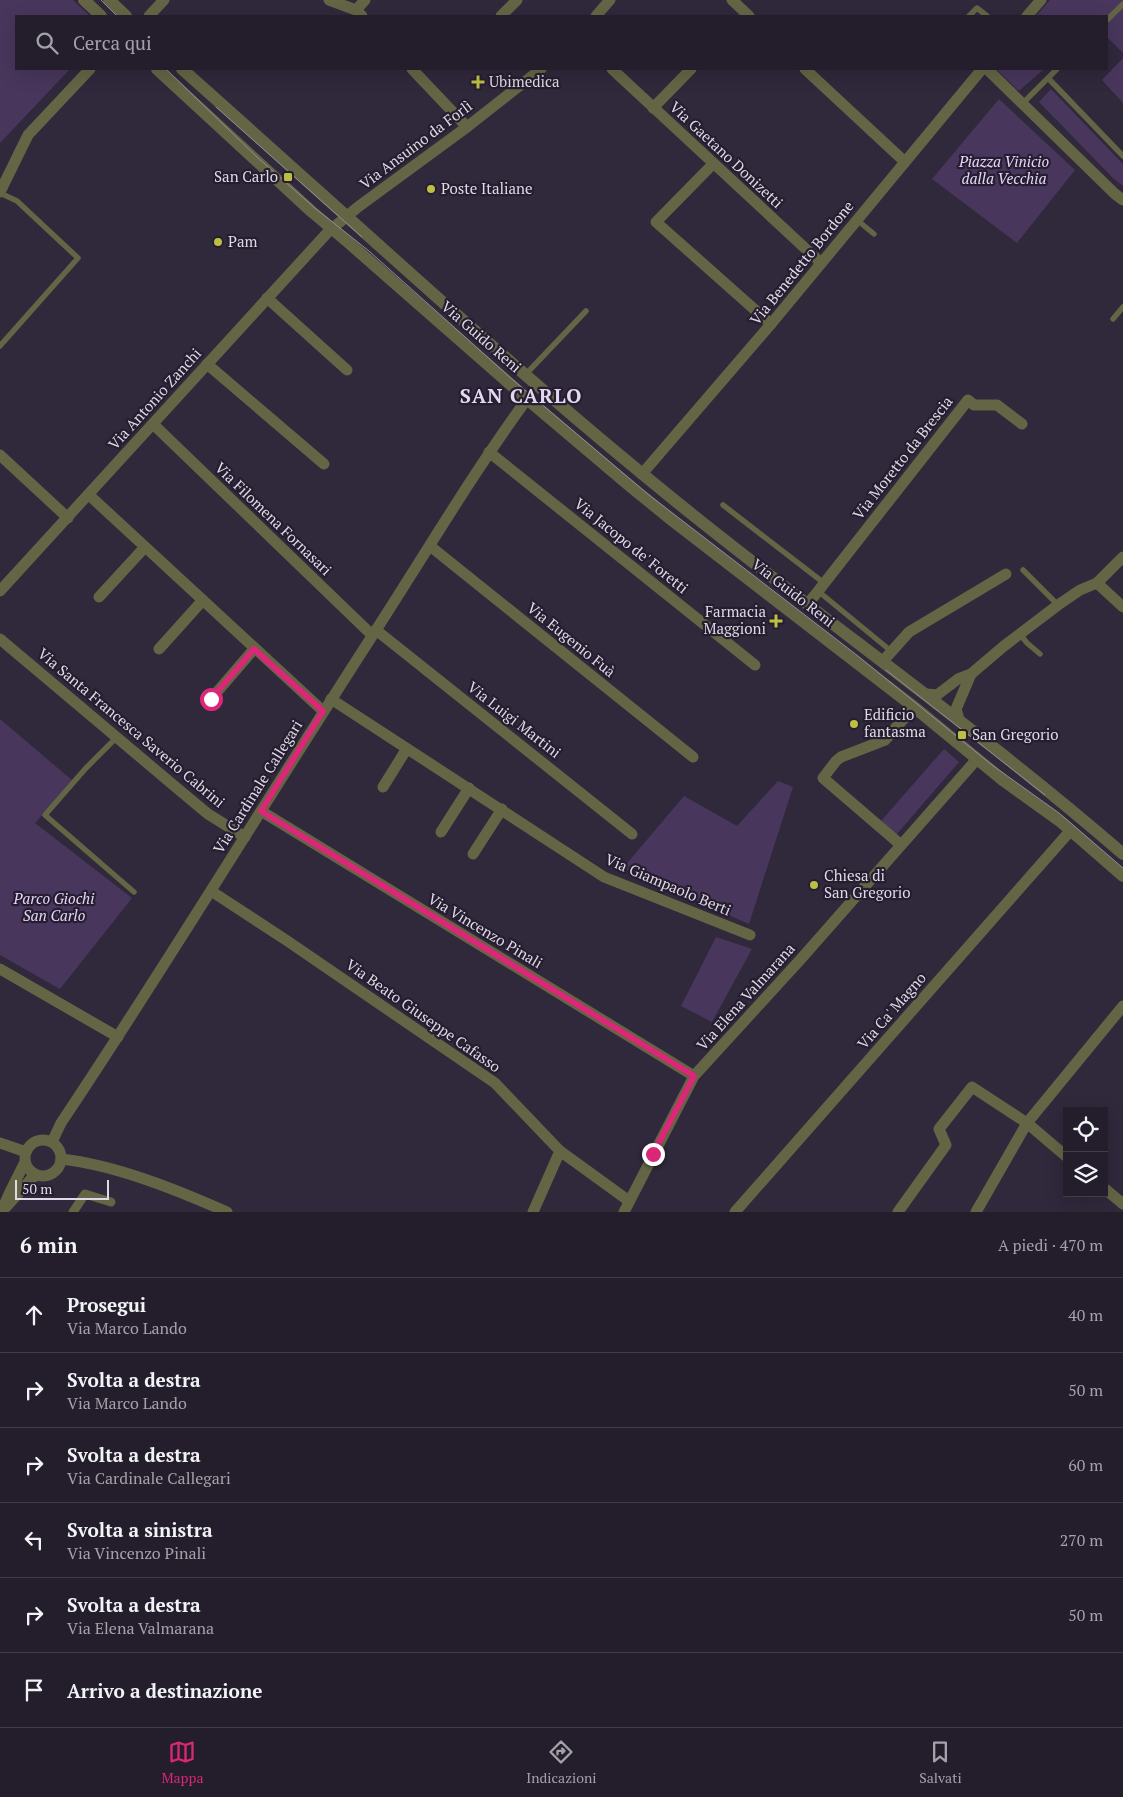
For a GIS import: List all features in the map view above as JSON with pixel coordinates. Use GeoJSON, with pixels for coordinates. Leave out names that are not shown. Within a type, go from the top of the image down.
{"type":"FeatureCollection","features":[{"type":"Feature","properties":{"kind":"street"},"geometry":{"type":"LineString","coordinates":[[84,0],[100,15]]}},
{"type":"Feature","properties":{"kind":"street"},"geometry":{"type":"LineString","coordinates":[[109,0],[125,15]]}},
{"type":"Feature","properties":{"kind":"street"},"geometry":{"type":"LineString","coordinates":[[150,15],[164,0]]}},
{"type":"Feature","properties":{"kind":"street"},"geometry":{"type":"LineString","coordinates":[[329,0],[359,13],[365,0]]}},
{"type":"Feature","properties":{"kind":"street"},"geometry":{"type":"LineString","coordinates":[[502,15],[517,0]]}},
{"type":"Feature","properties":{"kind":"street"},"geometry":{"type":"LineString","coordinates":[[597,15],[610,0]]}},
{"type":"Feature","properties":{"kind":"street"},"geometry":{"type":"LineString","coordinates":[[732,0],[746,15]]}},
{"type":"Feature","properties":{"kind":"street"},"geometry":{"type":"LineString","coordinates":[[1028,15],[1041,0]]}},
{"type":"Feature","properties":{"kind":"street"},"geometry":{"type":"LineString","coordinates":[[0,192],[28,135],[89,70]]}},
{"type":"Feature","properties":{"kind":"street","name":"Via Guido Reni"},"geometry":{"type":"LineString","coordinates":[[159,70],[230,138],[332,228],[527,399],[670,519],[914,707],[976,759],[1070,830],[1123,876]]}},
{"type":"Feature","properties":{"kind":"street","name":"Via Guido Reni"},"geometry":{"type":"LineString","coordinates":[[183,70],[524,375],[642,474],[959,719],[1054,795],[1123,854]]}},
{"type":"Feature","properties":{"kind":"street"},"geometry":{"type":"LineString","coordinates":[[413,70],[467,127]]}},
{"type":"Feature","properties":{"kind":"street","name":"Via Ansuino da Forlì"},"geometry":{"type":"LineString","coordinates":[[332,228],[540,70]]}},
{"type":"Feature","properties":{"kind":"street","name":"Via Gaetano Donizetti"},"geometry":{"type":"LineString","coordinates":[[613,70],[821,263]]}},
{"type":"Feature","properties":{"kind":"street"},"geometry":{"type":"LineString","coordinates":[[653,108],[690,70]]}},
{"type":"Feature","properties":{"kind":"street"},"geometry":{"type":"LineString","coordinates":[[806,70],[905,162]]}},
{"type":"Feature","properties":{"kind":"street","name":"Via Benedetto Bordone"},"geometry":{"type":"LineString","coordinates":[[642,474],[772,324],[981,70]]}},
{"type":"Feature","properties":{"kind":"street"},"geometry":{"type":"LineString","coordinates":[[989,70],[1123,200]]}},
{"type":"Feature","properties":{"kind":"street"},"geometry":{"type":"LineString","coordinates":[[713,164],[656,222],[772,324]]}},
{"type":"Feature","properties":{"kind":"street","name":"Via Antonio Zanchi"},"geometry":{"type":"LineString","coordinates":[[0,591],[332,228]]}},
{"type":"Feature","properties":{"kind":"street"},"geometry":{"type":"LineString","coordinates":[[268,298],[347,370]]}},
{"type":"Feature","properties":{"kind":"street"},"geometry":{"type":"LineString","coordinates":[[207,364],[324,464]]}},
{"type":"Feature","properties":{"kind":"street","name":"Via Cardinale Callegari"},"geometry":{"type":"LineString","coordinates":[[52,1142],[62,1123],[211,891],[330,699],[489,452],[527,399]]}},
{"type":"Feature","properties":{"kind":"street","name":"Via Moretto da Brescia"},"geometry":{"type":"LineString","coordinates":[[808,604],[968,400],[974,405],[996,405],[1022,424]]}},
{"type":"Feature","properties":{"kind":"street","name":"Via Filomena Fornasari"},"geometry":{"type":"LineString","coordinates":[[153,424],[374,633]]}},
{"type":"Feature","properties":{"kind":"street","name":"Via Jacopo de' Foretti"},"geometry":{"type":"LineString","coordinates":[[489,452],[755,665]]}},
{"type":"Feature","properties":{"kind":"street"},"geometry":{"type":"LineString","coordinates":[[0,455],[68,518]]}},
{"type":"Feature","properties":{"kind":"street"},"geometry":{"type":"LineString","coordinates":[[89,495],[323,711]]}},
{"type":"Feature","properties":{"kind":"street","name":"Via Eugenio Fuà"},"geometry":{"type":"LineString","coordinates":[[430,546],[693,757]]}},
{"type":"Feature","properties":{"kind":"street"},"geometry":{"type":"LineString","coordinates":[[99,597],[145,547]]}},
{"type":"Feature","properties":{"kind":"street"},"geometry":{"type":"LineString","coordinates":[[927,694],[937,695],[958,679],[971,674],[1020,634],[1080,590],[1097,583],[1123,557]]}},
{"type":"Feature","properties":{"kind":"street"},"geometry":{"type":"LineString","coordinates":[[883,661],[909,632],[1006,574]]}},
{"type":"Feature","properties":{"kind":"street"},"geometry":{"type":"LineString","coordinates":[[1097,583],[1123,607]]}},
{"type":"Feature","properties":{"kind":"street"},"geometry":{"type":"LineString","coordinates":[[158,649],[203,600]]}},
{"type":"Feature","properties":{"kind":"street","name":"Via Luigi Martini"},"geometry":{"type":"LineString","coordinates":[[374,633],[632,834]]}},
{"type":"Feature","properties":{"kind":"street","name":"Via Santa Francesca Saverio Cabrini"},"geometry":{"type":"LineString","coordinates":[[0,639],[208,814],[245,837]]}},
{"type":"Feature","properties":{"kind":"street"},"geometry":{"type":"LineString","coordinates":[[211,699],[254,649]]}},
{"type":"Feature","properties":{"kind":"street"},"geometry":{"type":"LineString","coordinates":[[959,719],[956,709],[971,674]]}},
{"type":"Feature","properties":{"kind":"street","name":"Via Giampaolo Berti"},"geometry":{"type":"LineString","coordinates":[[330,699],[604,877],[750,936]]}},
{"type":"Feature","properties":{"kind":"street"},"geometry":{"type":"LineString","coordinates":[[901,845],[823,778],[836,761],[884,740],[914,707]]}},
{"type":"Feature","properties":{"kind":"street"},"geometry":{"type":"LineString","coordinates":[[383,787],[406,750]]}},
{"type":"Feature","properties":{"kind":"street","name":"Via Elena Valmarana"},"geometry":{"type":"LineString","coordinates":[[626,1207],[694,1076],[800,960],[976,759]]}},
{"type":"Feature","properties":{"kind":"street"},"geometry":{"type":"LineString","coordinates":[[441,832],[469,788]]}},
{"type":"Feature","properties":{"kind":"street"},"geometry":{"type":"LineString","coordinates":[[473,854],[502,809]]}},
{"type":"Feature","properties":{"kind":"street","name":"Via Vincenzo Pinali"},"geometry":{"type":"LineString","coordinates":[[261,811],[694,1076]]}},
{"type":"Feature","properties":{"kind":"street","name":"Via Ca' Magno"},"geometry":{"type":"LineString","coordinates":[[735,1212],[1070,830]]}},
{"type":"Feature","properties":{"kind":"street","name":"Via Beato Giuseppe Cafasso"},"geometry":{"type":"LineString","coordinates":[[211,891],[495,1082],[560,1150],[626,1207]]}},
{"type":"Feature","properties":{"kind":"street"},"geometry":{"type":"LineString","coordinates":[[0,969],[118,1037]]}},
{"type":"Feature","properties":{"kind":"street"},"geometry":{"type":"LineString","coordinates":[[976,1212],[1026,1123],[1123,1006]]}},
{"type":"Feature","properties":{"kind":"street"},"geometry":{"type":"LineString","coordinates":[[898,1212],[946,1145],[938,1129],[972,1087],[1026,1123],[1063,1154]]}},
{"type":"Feature","properties":{"kind":"street"},"geometry":{"type":"LineString","coordinates":[[0,1143],[26,1157],[29,1170],[37,1175],[48,1176],[54,1173],[61,1159],[60,1152],[52,1142],[47,1140],[37,1141],[32,1144],[26,1157],[10,1192],[2,1211]]}},
{"type":"Feature","properties":{"kind":"street"},"geometry":{"type":"LineString","coordinates":[[533,1212],[560,1150]]}},
{"type":"Feature","properties":{"kind":"street"},"geometry":{"type":"LineString","coordinates":[[61,1159],[146,1180],[227,1212]]}},
{"type":"Feature","properties":{"kind":"street"},"geometry":{"type":"LineString","coordinates":[[2,1211],[37,1175]]}},
{"type":"Feature","properties":{"kind":"street"},"geometry":{"type":"LineString","coordinates":[[1108,1191],[1123,1204]]}},
{"type":"Feature","properties":{"kind":"street"},"geometry":{"type":"LineString","coordinates":[[73,1212],[84,1194],[111,1202]]}},
{"type":"Feature","properties":{"kind":"lane"},"geometry":{"type":"LineString","coordinates":[[1108,19],[1123,4]]}},
{"type":"Feature","properties":{"kind":"lane"},"geometry":{"type":"LineString","coordinates":[[970,15],[977,8],[986,15]]}},
{"type":"Feature","properties":{"kind":"lane"},"geometry":{"type":"LineString","coordinates":[[1023,103],[1056,70]]}},
{"type":"Feature","properties":{"kind":"lane"},"geometry":{"type":"LineString","coordinates":[[1048,78],[1123,156]]}},
{"type":"Feature","properties":{"kind":"lane"},"geometry":{"type":"LineString","coordinates":[[0,192],[17,201],[78,258],[0,346]]}},
{"type":"Feature","properties":{"kind":"lane"},"geometry":{"type":"LineString","coordinates":[[856,220],[874,234]]}},
{"type":"Feature","properties":{"kind":"lane"},"geometry":{"type":"LineString","coordinates":[[1113,319],[1123,307]]}},
{"type":"Feature","properties":{"kind":"lane","name":"Via Guido Reni"},"geometry":{"type":"LineString","coordinates":[[524,375],[586,311]]}},
{"type":"Feature","properties":{"kind":"lane"},"geometry":{"type":"LineString","coordinates":[[723,505],[821,587],[891,650]]}},
{"type":"Feature","properties":{"kind":"lane"},"geometry":{"type":"LineString","coordinates":[[1023,570],[1058,606]]}},
{"type":"Feature","properties":{"kind":"lane"},"geometry":{"type":"LineString","coordinates":[[1020,634],[1040,654]]}},
{"type":"Feature","properties":{"kind":"lane"},"geometry":{"type":"LineString","coordinates":[[116,738],[86,768],[45,815],[134,892]]}},
{"type":"Feature","properties":{"kind":"green space"},"geometry":{"type":"Polygon","coordinates":[[[0,0],[73,0],[89,15],[15,15],[15,70],[69,70],[0,143],[0,0]]]}},
{"type":"Feature","properties":{"kind":"green space"},"geometry":{"type":"Polygon","coordinates":[[[1050,0],[1123,0],[1123,53],[1108,38],[1108,15],[1037,15],[1050,0]]]}},
{"type":"Feature","properties":{"kind":"green space"},"geometry":{"type":"Polygon","coordinates":[[[1123,58],[1123,103],[1102,80],[1123,58]]]}},
{"type":"Feature","properties":{"kind":"green space"},"geometry":{"type":"Polygon","coordinates":[[[997,70],[1043,70],[1019,91],[997,70]]]}},
{"type":"Feature","properties":{"kind":"green space"},"geometry":{"type":"Polygon","coordinates":[[[1051,89],[1123,164],[1123,186],[1039,102],[1051,89]]]}},
{"type":"Feature","properties":{"kind":"green space","name":"Piazza Vinicio dalla Vecchia"},"geometry":{"type":"Polygon","coordinates":[[[999,99],[1075,170],[1017,243],[932,179],[999,99]]]}},
{"type":"Feature","properties":{"kind":"green space","name":"Parco Giochi San Carlo"},"geometry":{"type":"Polygon","coordinates":[[[0,719],[73,781],[35,823],[132,898],[60,989],[0,955],[0,719]]]}},
{"type":"Feature","properties":{"kind":"green space"},"geometry":{"type":"Polygon","coordinates":[[[944,749],[959,762],[896,835],[881,821],[944,749]]]}},
{"type":"Feature","properties":{"kind":"green space"},"geometry":{"type":"Polygon","coordinates":[[[778,781],[793,787],[749,924],[623,868],[684,796],[737,826],[778,781]]]}},
{"type":"Feature","properties":{"kind":"green space"},"geometry":{"type":"Polygon","coordinates":[[[716,937],[752,949],[712,1022],[681,1006],[716,937]]]}},
{"type":"Feature","properties":{"kind":"tram line"},"geometry":{"type":"LineString","coordinates":[[101,0],[116,15]]}},
{"type":"Feature","properties":{"kind":"tram line"},"geometry":{"type":"LineString","coordinates":[[167,70],[258,158],[316,209],[369,251],[513,380],[649,495],[858,656],[992,765],[1059,813],[1123,868]]}},
{"type":"Feature","properties":{"kind":"tram line"},"geometry":{"type":"LineString","coordinates":[[216,107],[362,237]]}},
{"type":"Feature","properties":{"kind":"tram line"},"geometry":{"type":"LineString","coordinates":[[886,670],[1045,795]]}},
{"type":"Feature","properties":{"kind":"place","name":"Ubimedica"},"geometry":{"type":"Point","coordinates":[478,82]}},
{"type":"Feature","properties":{"kind":"place","name":"San Carlo"},"geometry":{"type":"Point","coordinates":[288,177]}},
{"type":"Feature","properties":{"kind":"place","name":"Poste Italiane"},"geometry":{"type":"Point","coordinates":[431,189]}},
{"type":"Feature","properties":{"kind":"place","name":"Pam"},"geometry":{"type":"Point","coordinates":[218,242]}},
{"type":"Feature","properties":{"kind":"place","name":"Farmacia Maggioni"},"geometry":{"type":"Point","coordinates":[776,621]}},
{"type":"Feature","properties":{"kind":"place","name":"Edificio fantasma"},"geometry":{"type":"Point","coordinates":[854,724]}},
{"type":"Feature","properties":{"kind":"place","name":"San Gregorio"},"geometry":{"type":"Point","coordinates":[962,735]}},
{"type":"Feature","properties":{"kind":"place","name":"Chiesa di San Gregorio"},"geometry":{"type":"Point","coordinates":[814,885]}},
{"type":"Feature","properties":{"kind":"district","name":"SAN CARLO"},"geometry":{"type":"Point","coordinates":[521,396]}},
{"type":"Feature","properties":{"kind":"route"},"geometry":{"type":"LineString","coordinates":[[211,699],[254,649],[323,711],[261,811],[694,1076],[653,1154]]}}]}
